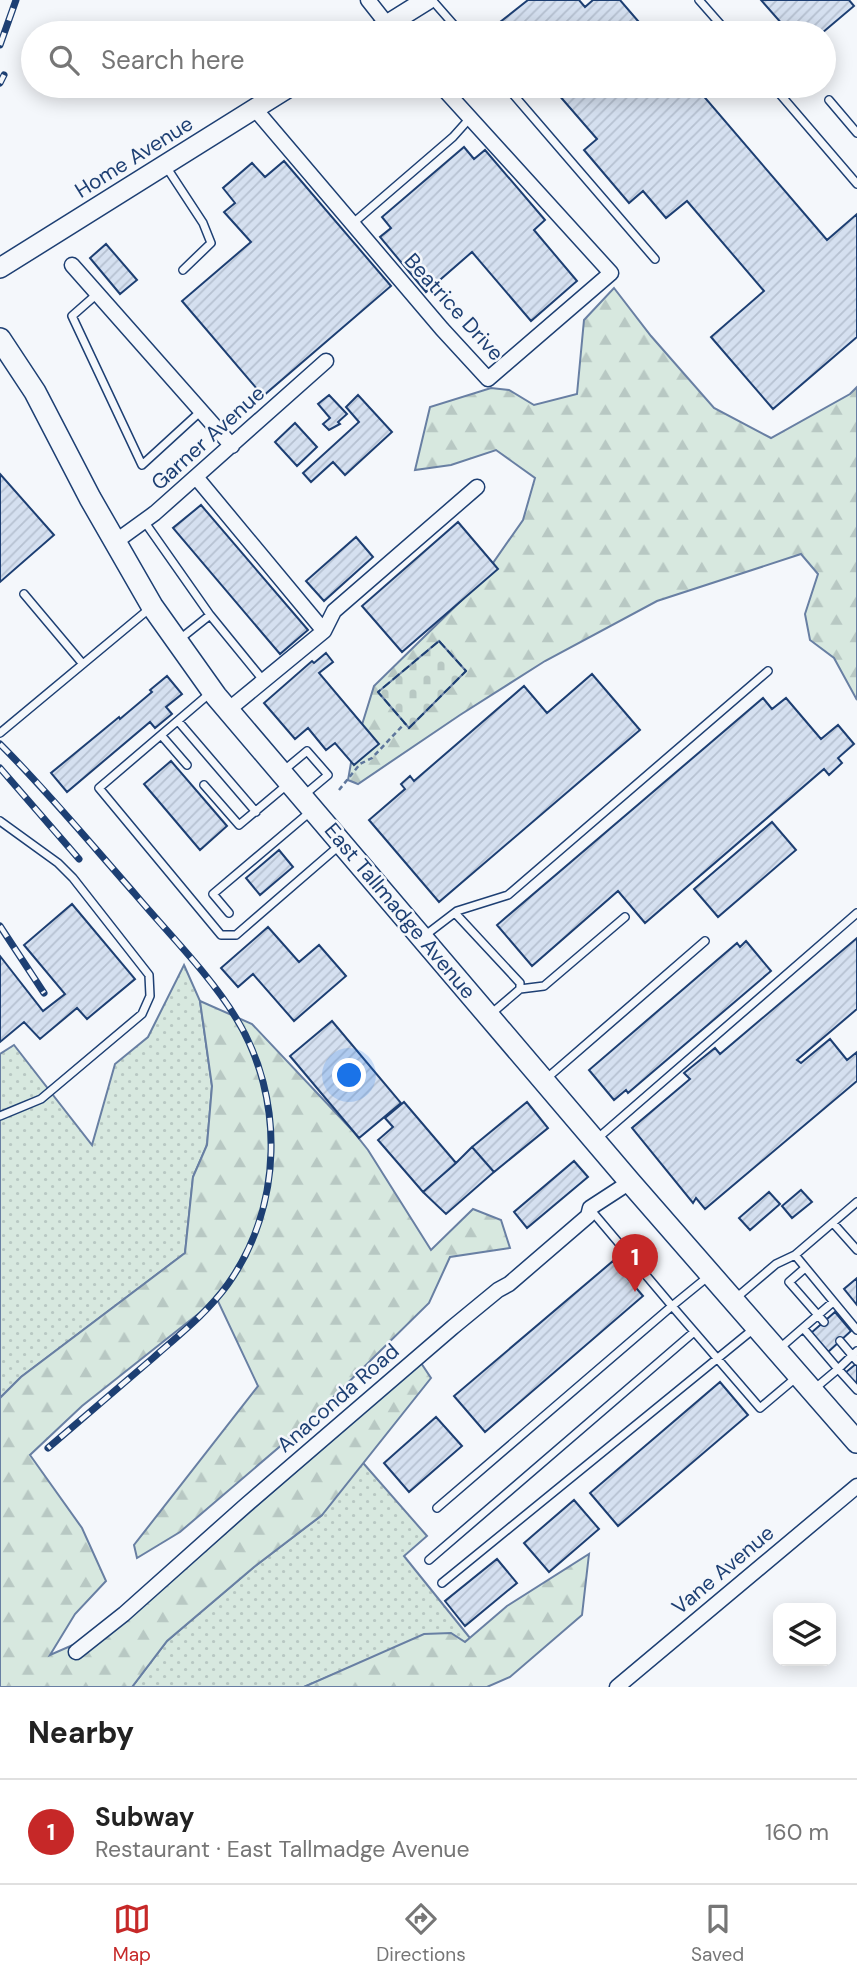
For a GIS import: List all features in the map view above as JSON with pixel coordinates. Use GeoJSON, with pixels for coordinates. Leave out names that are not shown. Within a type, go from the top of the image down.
{"type":"FeatureCollection","features":[{"type":"Feature","properties":{"kind":"main road","name":"East Tallmadge Avenue"},"geometry":{"type":"LineString","coordinates":[[0,339],[35,392],[152,606],[213,691],[594,1140],[857,1443]]}},
{"type":"Feature","properties":{"kind":"street"},"geometry":{"type":"LineString","coordinates":[[368,0],[380,21]]}},
{"type":"Feature","properties":{"kind":"street"},"geometry":{"type":"LineString","coordinates":[[400,21],[430,0]]}},
{"type":"Feature","properties":{"kind":"street","name":"Home Avenue"},"geometry":{"type":"LineString","coordinates":[[0,268],[272,98]]}},
{"type":"Feature","properties":{"kind":"street","name":"Beatrice Drive"},"geometry":{"type":"LineString","coordinates":[[254,109],[488,379],[611,273],[453,98]]}},
{"type":"Feature","properties":{"kind":"street"},"geometry":{"type":"LineString","coordinates":[[72,265],[232,446]]}},
{"type":"Feature","properties":{"kind":"street","name":"Garner Avenue"},"geometry":{"type":"LineString","coordinates":[[115,542],[196,477],[326,361]]}},
{"type":"Feature","properties":{"kind":"street"},"geometry":{"type":"LineString","coordinates":[[196,477],[324,631]]}},
{"type":"Feature","properties":{"kind":"street"},"geometry":{"type":"LineString","coordinates":[[228,710],[324,631],[334,611],[477,487]]}},
{"type":"Feature","properties":{"kind":"street","name":"Anaconda Road"},"geometry":{"type":"LineString","coordinates":[[76,1652],[124,1614],[453,1326],[509,1284],[588,1216],[590,1208],[630,1182]]}},
{"type":"Feature","properties":{"kind":"street","name":"Vane Avenue"},"geometry":{"type":"LineString","coordinates":[[617,1687],[857,1486]]}},
{"type":"Feature","properties":{"kind":"lane"},"geometry":{"type":"LineString","coordinates":[[430,0],[450,21]]}},
{"type":"Feature","properties":{"kind":"lane"},"geometry":{"type":"LineString","coordinates":[[699,0],[717,21]]}},
{"type":"Feature","properties":{"kind":"lane"},"geometry":{"type":"LineString","coordinates":[[516,98],[655,259]]}},
{"type":"Feature","properties":{"kind":"lane"},"geometry":{"type":"LineString","coordinates":[[783,98],[857,184]]}},
{"type":"Feature","properties":{"kind":"lane"},"geometry":{"type":"LineString","coordinates":[[829,100],[857,132]]}},
{"type":"Feature","properties":{"kind":"lane"},"geometry":{"type":"LineString","coordinates":[[352,224],[453,136],[470,117]]}},
{"type":"Feature","properties":{"kind":"lane"},"geometry":{"type":"LineString","coordinates":[[165,165],[203,223],[211,243],[183,270]]}},
{"type":"Feature","properties":{"kind":"lane"},"geometry":{"type":"LineString","coordinates":[[97,294],[72,316],[142,465],[201,411]]}},
{"type":"Feature","properties":{"kind":"lane"},"geometry":{"type":"LineString","coordinates":[[144,521],[210,615],[264,680]]}},
{"type":"Feature","properties":{"kind":"lane"},"geometry":{"type":"LineString","coordinates":[[24,594],[82,663]]}},
{"type":"Feature","properties":{"kind":"lane"},"geometry":{"type":"LineString","coordinates":[[0,733],[152,606]]}},
{"type":"Feature","properties":{"kind":"lane"},"geometry":{"type":"LineString","coordinates":[[176,642],[210,615]]}},
{"type":"Feature","properties":{"kind":"lane"},"geometry":{"type":"LineString","coordinates":[[422,937],[455,913],[508,895],[768,671]]}},
{"type":"Feature","properties":{"kind":"lane"},"geometry":{"type":"LineString","coordinates":[[213,691],[99,788],[221,935],[236,934],[342,843]]}},
{"type":"Feature","properties":{"kind":"lane"},"geometry":{"type":"LineString","coordinates":[[178,721],[256,811]]}},
{"type":"Feature","properties":{"kind":"lane"},"geometry":{"type":"LineString","coordinates":[[161,735],[187,765]]}},
{"type":"Feature","properties":{"kind":"lane"},"geometry":{"type":"LineString","coordinates":[[204,785],[240,825],[256,811],[297,790],[328,775],[307,751],[297,790],[213,894],[229,913]]}},
{"type":"Feature","properties":{"kind":"lane"},"geometry":{"type":"LineString","coordinates":[[0,821],[58,863],[73,878],[149,975],[150,996],[142,1014],[41,1099],[0,1115]]}},
{"type":"Feature","properties":{"kind":"lane"},"geometry":{"type":"LineString","coordinates":[[455,913],[520,983],[520,989]]}},
{"type":"Feature","properties":{"kind":"lane"},"geometry":{"type":"LineString","coordinates":[[594,1140],[857,913]]}},
{"type":"Feature","properties":{"kind":"lane"},"geometry":{"type":"LineString","coordinates":[[489,1016],[520,989],[544,986],[625,917]]}},
{"type":"Feature","properties":{"kind":"lane"},"geometry":{"type":"LineString","coordinates":[[544,1081],[705,941]]}},
{"type":"Feature","properties":{"kind":"lane"},"geometry":{"type":"LineString","coordinates":[[733,1300],[776,1264],[795,1255],[857,1202]]}},
{"type":"Feature","properties":{"kind":"lane"},"geometry":{"type":"LineString","coordinates":[[590,1208],[760,1408],[838,1369],[855,1356],[840,1341]]}},
{"type":"Feature","properties":{"kind":"lane"},"geometry":{"type":"LineString","coordinates":[[833,1223],[857,1250]]}},
{"type":"Feature","properties":{"kind":"lane"},"geometry":{"type":"LineString","coordinates":[[795,1255],[857,1330]]}},
{"type":"Feature","properties":{"kind":"lane"},"geometry":{"type":"LineString","coordinates":[[805,1268],[789,1282],[824,1322]]}},
{"type":"Feature","properties":{"kind":"lane"},"geometry":{"type":"LineString","coordinates":[[437,1508],[710,1274]]}},
{"type":"Feature","properties":{"kind":"lane"},"geometry":{"type":"LineString","coordinates":[[777,1351],[833,1302]]}},
{"type":"Feature","properties":{"kind":"lane"},"geometry":{"type":"LineString","coordinates":[[442,1583],[756,1327]]}},
{"type":"Feature","properties":{"kind":"lane"},"geometry":{"type":"LineString","coordinates":[[803,1328],[857,1391]]}},
{"type":"Feature","properties":{"kind":"lane"},"geometry":{"type":"LineString","coordinates":[[429,1560],[694,1332]]}},
{"type":"Feature","properties":{"kind":"path"},"geometry":{"type":"LineString","coordinates":[[339,790],[360,764],[372,758],[405,723]]}},
{"type":"Feature","properties":{"kind":"green space"},"geometry":{"type":"Polygon","coordinates":[[[614,288],[651,336],[714,408],[771,438],[850,394],[857,387],[857,700],[834,658],[810,640],[805,614],[818,574],[801,554],[657,601],[545,661],[358,784],[348,780],[352,757],[374,686],[479,583],[523,520],[535,478],[496,450],[451,465],[415,470],[430,407],[491,388],[509,390],[534,405],[577,394],[584,320],[614,288]]]}},
{"type":"Feature","properties":{"kind":"green space"},"geometry":{"type":"Polygon","coordinates":[[[439,641],[466,671],[409,728],[378,692],[439,641]]]}},
{"type":"Feature","properties":{"kind":"green space"},"geometry":{"type":"Polygon","coordinates":[[[184,965],[200,1001],[212,1086],[207,1145],[193,1177],[185,1253],[21,1377],[0,1398],[0,1054],[14,1045],[92,1145],[115,1064],[148,1037],[184,965]]]}},
{"type":"Feature","properties":{"kind":"green space"},"geometry":{"type":"Polygon","coordinates":[[[200,1001],[252,1024],[352,1130],[368,1150],[431,1250],[473,1209],[501,1220],[510,1248],[450,1257],[429,1303],[305,1425],[180,1532],[137,1558],[134,1545],[258,1386],[217,1299],[82,1406],[30,1455],[82,1528],[106,1581],[75,1614],[50,1655],[121,1624],[421,1363],[431,1378],[322,1515],[254,1567],[167,1641],[132,1687],[0,1687],[0,1398],[21,1377],[185,1253],[193,1177],[207,1145],[212,1086],[200,1001]]]}},
{"type":"Feature","properties":{"kind":"green space"},"geometry":{"type":"Polygon","coordinates":[[[350,1448],[427,1536],[404,1556],[470,1638],[465,1643],[351,1667],[304,1687],[132,1687],[167,1641],[254,1567],[322,1515],[350,1448]]]}},
{"type":"Feature","properties":{"kind":"green space"},"geometry":{"type":"Polygon","coordinates":[[[589,1554],[582,1615],[510,1677],[487,1687],[304,1687],[424,1634],[451,1633],[465,1642],[507,1606],[589,1554]]]}},
{"type":"Feature","properties":{"kind":"building"},"geometry":{"type":"Polygon","coordinates":[[[528,0],[579,0],[585,7],[593,0],[620,0],[638,21],[501,21],[528,0]]]}},
{"type":"Feature","properties":{"kind":"building"},"geometry":{"type":"Polygon","coordinates":[[[761,0],[849,0],[854,6],[836,21],[779,21],[761,0]]]}},
{"type":"Feature","properties":{"kind":"building"},"geometry":{"type":"Polygon","coordinates":[[[561,98],[705,98],[827,240],[857,214],[857,337],[773,409],[711,337],[764,291],[687,201],[666,218],[643,191],[629,203],[584,150],[597,139],[561,98]]]}},
{"type":"Feature","properties":{"kind":"building"},"geometry":{"type":"Polygon","coordinates":[[[464,147],[474,159],[485,150],[545,220],[534,230],[577,281],[531,321],[472,252],[426,292],[380,237],[391,228],[382,217],[464,147]]]}},
{"type":"Feature","properties":{"kind":"building"},"geometry":{"type":"Polygon","coordinates":[[[284,161],[391,286],[263,396],[182,301],[251,242],[224,212],[235,203],[223,188],[252,163],[265,177],[284,161]]]}},
{"type":"Feature","properties":{"kind":"building"},"geometry":{"type":"Polygon","coordinates":[[[106,244],[137,280],[120,294],[90,258],[106,244]]]}},
{"type":"Feature","properties":{"kind":"building"},"geometry":{"type":"Polygon","coordinates":[[[329,395],[347,414],[338,422],[340,424],[329,430],[323,424],[330,418],[318,404],[329,395]]]}},
{"type":"Feature","properties":{"kind":"building"},"geometry":{"type":"Polygon","coordinates":[[[358,395],[392,432],[345,475],[333,462],[311,482],[303,473],[359,422],[346,407],[358,395]]]}},
{"type":"Feature","properties":{"kind":"building"},"geometry":{"type":"Polygon","coordinates":[[[295,423],[317,447],[297,466],[275,442],[295,423]]]}},
{"type":"Feature","properties":{"kind":"building"},"geometry":{"type":"Polygon","coordinates":[[[0,474],[54,535],[0,582],[0,474]]]}},
{"type":"Feature","properties":{"kind":"building"},"geometry":{"type":"Polygon","coordinates":[[[201,505],[308,630],[280,654],[173,528],[201,505]]]}},
{"type":"Feature","properties":{"kind":"building"},"geometry":{"type":"Polygon","coordinates":[[[458,522],[498,569],[402,652],[362,606],[458,522]]]}},
{"type":"Feature","properties":{"kind":"building"},"geometry":{"type":"Polygon","coordinates":[[[356,537],[373,557],[324,601],[306,581],[356,537]]]}},
{"type":"Feature","properties":{"kind":"building"},"geometry":{"type":"Polygon","coordinates":[[[326,653],[333,662],[319,673],[379,744],[354,765],[335,743],[326,750],[308,728],[295,739],[264,703],[312,661],[314,663],[326,653]]]}},
{"type":"Feature","properties":{"kind":"building"},"geometry":{"type":"Polygon","coordinates":[[[592,674],[640,730],[439,902],[369,820],[405,789],[401,784],[410,776],[414,781],[524,686],[547,713],[592,674]]]}},
{"type":"Feature","properties":{"kind":"building"},"geometry":{"type":"Polygon","coordinates":[[[167,676],[182,694],[166,707],[172,714],[155,728],[150,722],[67,792],[51,773],[119,717],[120,719],[167,676]]]}},
{"type":"Feature","properties":{"kind":"building"},"geometry":{"type":"Polygon","coordinates":[[[763,698],[772,709],[786,698],[821,739],[838,725],[854,744],[838,758],[842,763],[829,775],[824,769],[645,923],[618,891],[532,966],[497,925],[763,698]]]}},
{"type":"Feature","properties":{"kind":"building"},"geometry":{"type":"Polygon","coordinates":[[[171,761],[227,826],[200,850],[144,784],[171,761]]]}},
{"type":"Feature","properties":{"kind":"building"},"geometry":{"type":"Polygon","coordinates":[[[772,822],[796,850],[718,917],[694,889],[772,822]]]}},
{"type":"Feature","properties":{"kind":"building"},"geometry":{"type":"Polygon","coordinates":[[[279,850],[293,867],[260,895],[246,878],[279,850]]]}},
{"type":"Feature","properties":{"kind":"building"},"geometry":{"type":"Polygon","coordinates":[[[72,904],[135,979],[87,1019],[77,1008],[40,1039],[24,1022],[0,1042],[0,956],[43,1011],[65,994],[24,945],[72,904]]]}},
{"type":"Feature","properties":{"kind":"building"},"geometry":{"type":"Polygon","coordinates":[[[268,927],[299,962],[319,945],[346,976],[294,1021],[253,974],[238,987],[221,968],[268,927]]]}},
{"type":"Feature","properties":{"kind":"building"},"geometry":{"type":"Polygon","coordinates":[[[857,938],[857,1009],[797,1060],[801,1063],[830,1039],[847,1060],[857,1052],[857,1081],[705,1209],[696,1198],[693,1203],[632,1128],[690,1079],[684,1073],[715,1048],[720,1054],[857,938]]]}},
{"type":"Feature","properties":{"kind":"building"},"geometry":{"type":"Polygon","coordinates":[[[746,941],[771,971],[628,1093],[626,1090],[614,1100],[589,1070],[737,943],[740,947],[746,941]]]}},
{"type":"Feature","properties":{"kind":"building"},"geometry":{"type":"Polygon","coordinates":[[[332,1021],[401,1103],[359,1138],[290,1056],[332,1021]]]}},
{"type":"Feature","properties":{"kind":"building"},"geometry":{"type":"Polygon","coordinates":[[[404,1102],[456,1163],[423,1192],[378,1140],[393,1127],[385,1118],[404,1102]]]}},
{"type":"Feature","properties":{"kind":"building"},"geometry":{"type":"Polygon","coordinates":[[[527,1102],[548,1128],[494,1172],[472,1147],[527,1102]]]}},
{"type":"Feature","properties":{"kind":"building"},"geometry":{"type":"Polygon","coordinates":[[[472,1147],[494,1172],[446,1214],[423,1192],[472,1147]]]}},
{"type":"Feature","properties":{"kind":"building"},"geometry":{"type":"Polygon","coordinates":[[[574,1161],[588,1177],[527,1228],[514,1212],[574,1161]]]}},
{"type":"Feature","properties":{"kind":"building"},"geometry":{"type":"Polygon","coordinates":[[[801,1190],[812,1202],[792,1218],[782,1206],[801,1190]]]}},
{"type":"Feature","properties":{"kind":"building"},"geometry":{"type":"Polygon","coordinates":[[[769,1192],[780,1204],[750,1230],[739,1218],[769,1192]]]}},
{"type":"Feature","properties":{"kind":"building"},"geometry":{"type":"Polygon","coordinates":[[[613,1261],[643,1296],[485,1432],[454,1396],[613,1261]]]}},
{"type":"Feature","properties":{"kind":"building"},"geometry":{"type":"Polygon","coordinates":[[[857,1278],[857,1305],[844,1289],[857,1278]]]}},
{"type":"Feature","properties":{"kind":"building"},"geometry":{"type":"Polygon","coordinates":[[[835,1312],[851,1331],[828,1352],[811,1333],[835,1312]]]}},
{"type":"Feature","properties":{"kind":"building"},"geometry":{"type":"Polygon","coordinates":[[[857,1363],[857,1387],[845,1373],[857,1363]]]}},
{"type":"Feature","properties":{"kind":"building"},"geometry":{"type":"Polygon","coordinates":[[[720,1382],[748,1415],[618,1526],[590,1493],[720,1382]]]}},
{"type":"Feature","properties":{"kind":"building"},"geometry":{"type":"Polygon","coordinates":[[[436,1417],[462,1446],[409,1492],[384,1463],[436,1417]]]}},
{"type":"Feature","properties":{"kind":"building"},"geometry":{"type":"Polygon","coordinates":[[[574,1500],[599,1529],[549,1572],[524,1543],[574,1500]]]}},
{"type":"Feature","properties":{"kind":"building"},"geometry":{"type":"Polygon","coordinates":[[[497,1559],[517,1583],[465,1626],[445,1601],[497,1559]]]}},
{"type":"Feature","properties":{"kind":"railway"},"geometry":{"type":"LineString","coordinates":[[0,45],[16,0]]}},
{"type":"Feature","properties":{"kind":"railway"},"geometry":{"type":"LineString","coordinates":[[0,83],[4,75]]}},
{"type":"Feature","properties":{"kind":"railway"},"geometry":{"type":"LineString","coordinates":[[0,744],[86,837],[226,1002],[252,1049],[263,1082],[270,1117],[268,1187],[259,1221],[246,1253],[228,1284],[193,1323],[48,1448]]}},
{"type":"Feature","properties":{"kind":"railway"},"geometry":{"type":"LineString","coordinates":[[0,768],[79,859]]}},
{"type":"Feature","properties":{"kind":"railway"},"geometry":{"type":"LineString","coordinates":[[0,926],[44,993]]}},
{"type":"Feature","properties":{"kind":"fence"},"geometry":{"type":"LineString","coordinates":[[439,641],[466,671],[409,728],[378,692],[439,641]]}},
{"type":"Feature","properties":{"kind":"place","name":"Subway"},"geometry":{"type":"Point","coordinates":[635,1292]}}]}
